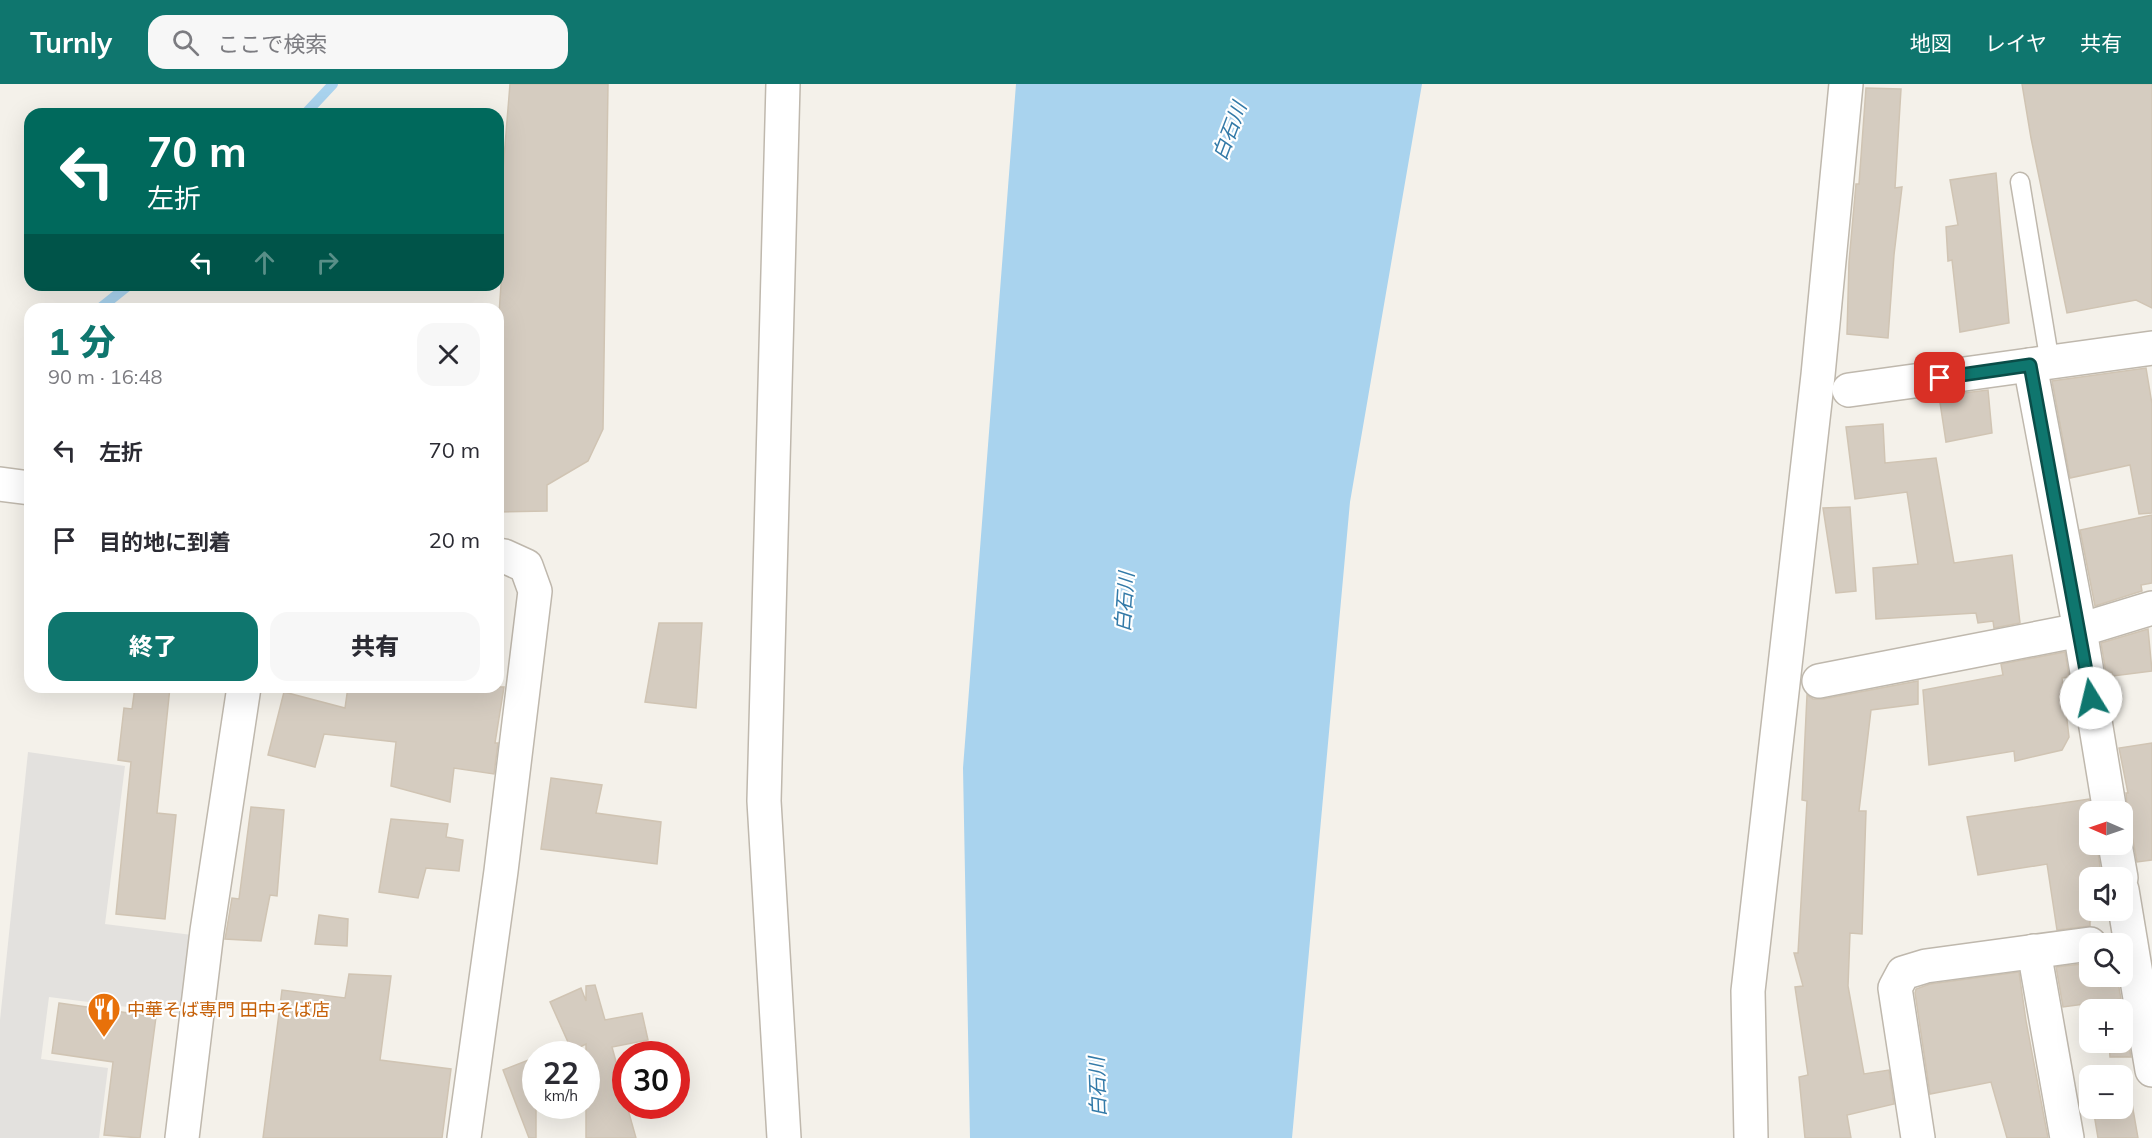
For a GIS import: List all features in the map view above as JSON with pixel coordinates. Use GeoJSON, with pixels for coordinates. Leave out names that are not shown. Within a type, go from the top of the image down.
{"type":"FeatureCollection","features":[{"type":"Feature","properties":{"kind":"street"},"geometry":{"type":"LineString","coordinates":[[783,84],[764,801],[784,1138]]}},
{"type":"Feature","properties":{"kind":"street"},"geometry":{"type":"LineString","coordinates":[[1751,1138],[1748,991],[1818,375],[1846,84]]}},
{"type":"Feature","properties":{"kind":"street"},"geometry":{"type":"LineString","coordinates":[[1849,390],[2152,348]]}},
{"type":"Feature","properties":{"kind":"street"},"geometry":{"type":"LineString","coordinates":[[2040,364],[2108,801]]}},
{"type":"Feature","properties":{"kind":"street"},"geometry":{"type":"LineString","coordinates":[[0,484],[24,488]]}},
{"type":"Feature","properties":{"kind":"street"},"geometry":{"type":"LineString","coordinates":[[464,1138],[536,591],[526,566],[504,556]]}},
{"type":"Feature","properties":{"kind":"street"},"geometry":{"type":"LineString","coordinates":[[1819,681],[2080,630],[2152,608]]}},
{"type":"Feature","properties":{"kind":"street"},"geometry":{"type":"LineString","coordinates":[[182,1138],[207,931],[243,693]]}},
{"type":"Feature","properties":{"kind":"street"},"geometry":{"type":"LineString","coordinates":[[2133,917],[2141,936],[2152,1070]]}},
{"type":"Feature","properties":{"kind":"street"},"geometry":{"type":"LineString","coordinates":[[1918,1138],[1895,988],[1903,973],[1926,966],[2079,945]]}},
{"type":"Feature","properties":{"kind":"street"},"geometry":{"type":"LineString","coordinates":[[2034,951],[2067,1138]]}},
{"type":"Feature","properties":{"kind":"lane"},"geometry":{"type":"LineString","coordinates":[[2020,182],[2040,364]]}},
{"type":"Feature","properties":{"kind":"shaded area"},"geometry":{"type":"Polygon","coordinates":[[[28,752],[125,766],[105,924],[192,935],[183,1014],[49,997],[41,1059],[108,1068],[99,1138],[0,1138],[0,1020],[28,752]]]}},
{"type":"Feature","properties":{"kind":"water","name":"白石川"},"geometry":{"type":"Polygon","coordinates":[[[1016,84],[1422,84],[1350,502],[1292,1138],[970,1138],[963,768],[1016,84]]]}},
{"type":"Feature","properties":{"kind":"building"},"geometry":{"type":"Polygon","coordinates":[[[510,84],[608,84],[603,429],[588,461],[547,485],[547,511],[504,512],[504,303],[500,303],[501,291],[504,291],[504,158],[510,84]]]}},
{"type":"Feature","properties":{"kind":"building"},"geometry":{"type":"Polygon","coordinates":[[[2022,84],[2152,84],[2152,308],[2136,300],[2067,313],[2022,84]]]}},
{"type":"Feature","properties":{"kind":"building"},"geometry":{"type":"Polygon","coordinates":[[[1866,88],[1901,89],[1895,188],[1902,187],[1888,338],[1847,334],[1849,262],[1856,184],[1859,184],[1866,88]]]}},
{"type":"Feature","properties":{"kind":"building"},"geometry":{"type":"Polygon","coordinates":[[[1996,173],[2009,323],[1960,332],[1952,260],[1948,261],[1946,227],[1958,225],[1950,180],[1996,173]]]}},
{"type":"Feature","properties":{"kind":"building"},"geometry":{"type":"Polygon","coordinates":[[[2146,368],[2152,404],[2152,513],[2139,514],[2130,465],[2070,478],[2052,381],[2146,368]]]}},
{"type":"Feature","properties":{"kind":"building"},"geometry":{"type":"Polygon","coordinates":[[[1988,390],[1992,433],[1946,442],[1939,396],[1988,390]]]}},
{"type":"Feature","properties":{"kind":"building"},"geometry":{"type":"Polygon","coordinates":[[[1883,424],[1885,463],[1936,458],[1954,563],[2012,555],[2020,623],[1994,628],[1993,621],[1978,623],[1976,613],[1876,619],[1873,568],[1918,564],[1907,492],[1855,499],[1846,427],[1883,424]]]}},
{"type":"Feature","properties":{"kind":"building"},"geometry":{"type":"Polygon","coordinates":[[[1850,507],[1856,591],[1836,593],[1823,508],[1850,507]]]}},
{"type":"Feature","properties":{"kind":"building"},"geometry":{"type":"Polygon","coordinates":[[[2152,515],[2152,583],[2141,585],[2142,591],[2095,606],[2080,530],[2152,515]]]}},
{"type":"Feature","properties":{"kind":"building"},"geometry":{"type":"Polygon","coordinates":[[[659,623],[702,623],[696,708],[645,702],[659,623]]]}},
{"type":"Feature","properties":{"kind":"building"},"geometry":{"type":"Polygon","coordinates":[[[2148,629],[2152,671],[2113,676],[2112,672],[2106,673],[2101,643],[2148,629]]]}},
{"type":"Feature","properties":{"kind":"building"},"geometry":{"type":"Polygon","coordinates":[[[2065,652],[2069,677],[2062,678],[2069,737],[2062,750],[2015,761],[2014,751],[1929,765],[1923,690],[2003,675],[2001,664],[2065,652]]]}},
{"type":"Feature","properties":{"kind":"building"},"geometry":{"type":"Polygon","coordinates":[[[1918,681],[1918,704],[1871,710],[1859,811],[1866,811],[1862,934],[1850,933],[1848,986],[1864,1074],[1889,1070],[1894,1104],[1847,1115],[1851,1138],[1805,1138],[1799,1077],[1808,1075],[1795,987],[1803,986],[1794,953],[1798,953],[1807,801],[1802,800],[1807,695],[1813,699],[1823,699],[1918,681]]]}},
{"type":"Feature","properties":{"kind":"building"},"geometry":{"type":"Polygon","coordinates":[[[134,693],[169,693],[157,813],[176,815],[165,919],[116,914],[131,762],[118,760],[124,708],[132,709],[134,693]]]}},
{"type":"Feature","properties":{"kind":"building"},"geometry":{"type":"Polygon","coordinates":[[[284,693],[345,708],[347,693],[503,693],[495,743],[498,743],[494,774],[454,768],[450,802],[391,786],[396,742],[324,734],[315,767],[268,755],[284,693]]]}},
{"type":"Feature","properties":{"kind":"building"},"geometry":{"type":"Polygon","coordinates":[[[2152,743],[2152,860],[2137,862],[2133,840],[2133,801],[2127,801],[2126,793],[2128,793],[2119,748],[2152,743]]]}},
{"type":"Feature","properties":{"kind":"building"},"geometry":{"type":"Polygon","coordinates":[[[551,778],[602,785],[596,813],[661,822],[657,864],[541,849],[551,778]]]}},
{"type":"Feature","properties":{"kind":"building"},"geometry":{"type":"Polygon","coordinates":[[[2089,799],[2089,801],[2079,801],[2079,855],[2098,855],[2100,867],[2079,867],[2079,921],[2090,921],[2090,926],[2057,930],[2047,864],[1978,875],[1967,817],[2089,799]]]}},
{"type":"Feature","properties":{"kind":"building"},"geometry":{"type":"Polygon","coordinates":[[[251,807],[284,810],[277,896],[270,895],[261,941],[225,939],[232,898],[239,899],[251,807]]]}},
{"type":"Feature","properties":{"kind":"building"},"geometry":{"type":"Polygon","coordinates":[[[391,819],[448,824],[446,837],[463,840],[459,871],[426,868],[418,898],[379,892],[391,819]]]}},
{"type":"Feature","properties":{"kind":"building"},"geometry":{"type":"Polygon","coordinates":[[[319,915],[348,919],[347,946],[315,944],[319,915]]]}},
{"type":"Feature","properties":{"kind":"building"},"geometry":{"type":"Polygon","coordinates":[[[2079,964],[2079,987],[2119,987],[2121,999],[2079,999],[2079,1005],[2063,1007],[2056,967],[2079,964]]]}},
{"type":"Feature","properties":{"kind":"building"},"geometry":{"type":"Polygon","coordinates":[[[2019,972],[2048,1138],[2007,1138],[1991,1082],[1930,1094],[1916,989],[1930,984],[2019,972]]]}},
{"type":"Feature","properties":{"kind":"building"},"geometry":{"type":"Polygon","coordinates":[[[349,974],[391,976],[380,1060],[451,1069],[442,1138],[263,1138],[282,990],[345,998],[349,974]]]}},
{"type":"Feature","properties":{"kind":"building"},"geometry":{"type":"Polygon","coordinates":[[[595,985],[605,1020],[642,1013],[648,1040],[612,1041],[612,1119],[631,1119],[636,1138],[586,1138],[586,1119],[600,1119],[600,1041],[568,1041],[550,1002],[581,988],[586,1001],[586,986],[595,985]]]}},
{"type":"Feature","properties":{"kind":"building","name":"中華そば専門 田中そば店"},"geometry":{"type":"Polygon","coordinates":[[[59,1003],[156,1017],[140,1138],[104,1135],[113,1062],[52,1053],[59,1003]]]}},
{"type":"Feature","properties":{"kind":"building"},"geometry":{"type":"Polygon","coordinates":[[[2110,1053],[2130,1053],[2131,1057],[2110,1057],[2110,1053]]]}},
{"type":"Feature","properties":{"kind":"building"},"geometry":{"type":"Polygon","coordinates":[[[522,1063],[522,1119],[536,1119],[536,1138],[529,1138],[503,1070],[522,1063]]]}},
{"type":"Feature","properties":{"kind":"building"},"geometry":{"type":"Polygon","coordinates":[[[2133,1109],[2138,1138],[2098,1138],[2095,1119],[2133,1119],[2133,1109]]]}},
{"type":"Feature","properties":{"kind":"waterway"},"geometry":{"type":"LineString","coordinates":[[311,108],[333,84]]}},
{"type":"Feature","properties":{"kind":"waterway"},"geometry":{"type":"LineString","coordinates":[[106,303],[122,291]]}},
{"type":"Feature","properties":{"kind":"place","name":"中華そば専門 田中そば店"},"geometry":{"type":"Point","coordinates":[104,1038]}},
{"type":"Feature","properties":{"kind":"route"},"geometry":{"type":"LineString","coordinates":[[1940,378],[2030,365],[2091,698]]}}]}
